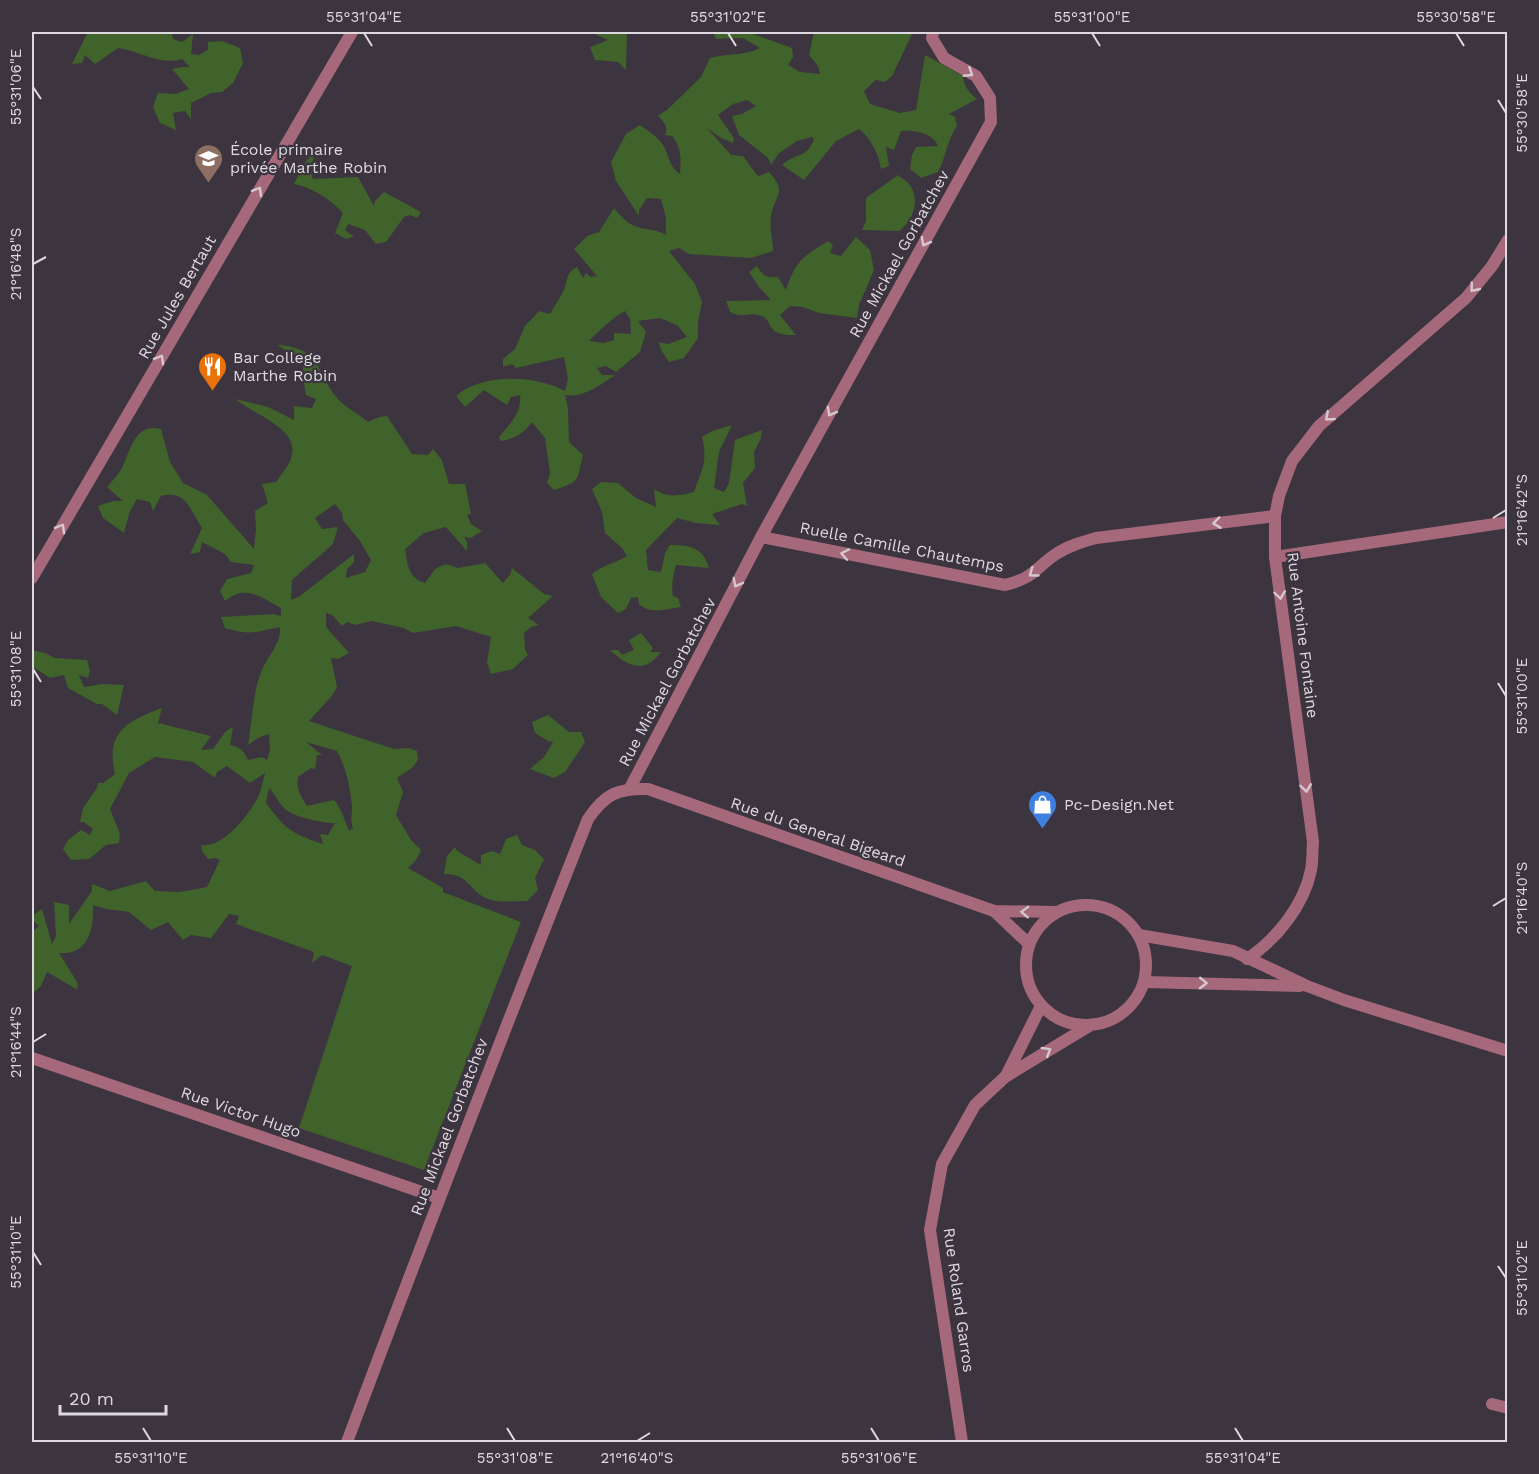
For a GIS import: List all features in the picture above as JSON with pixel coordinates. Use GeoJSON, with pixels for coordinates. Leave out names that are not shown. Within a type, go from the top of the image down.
{"type":"FeatureCollection","features":[{"type":"Feature","properties":{"kind":"street","name":"Rue Jules Bertaut"},"geometry":{"type":"LineString","coordinates":[[32,578],[352,32]]}},
{"type":"Feature","properties":{"kind":"street","name":"Rue Mickael Gorbatchev"},"geometry":{"type":"LineString","coordinates":[[347,1443],[439,1198],[588,819],[598,804],[613,793],[630,788],[761,537],[992,122],[990,98],[976,76],[944,58],[932,38],[933,32]]}},
{"type":"Feature","properties":{"kind":"street","name":"Rue Antoine Fontaine"},"geometry":{"type":"LineString","coordinates":[[1247,959],[1267,944],[1302,897],[1311,870],[1313,842],[1275,556],[1275,516],[1279,496],[1292,461],[1319,426],[1466,298],[1492,266],[1508,240]]}},
{"type":"Feature","properties":{"kind":"street","name":"Ruelle Camille Chautemps"},"geometry":{"type":"LineString","coordinates":[[761,537],[1005,585],[1022,581],[1056,554],[1075,544],[1096,538],[1275,516]]}},
{"type":"Feature","properties":{"kind":"street"},"geometry":{"type":"LineString","coordinates":[[1275,556],[1508,522]]}},
{"type":"Feature","properties":{"kind":"street","name":"Rue du General Bigeard"},"geometry":{"type":"LineString","coordinates":[[630,788],[648,789],[994,911],[1056,912]]}},
{"type":"Feature","properties":{"kind":"street"},"geometry":{"type":"LineString","coordinates":[[1093,904],[1112,909],[1127,920],[1139,935],[1145,950],[1147,966],[1144,982],[1128,1009],[1110,1020],[1089,1026],[1071,1023],[1055,1017],[1041,1006],[1032,992],[1026,977],[1029,944],[1040,926],[1056,912],[1074,906],[1093,904]]}},
{"type":"Feature","properties":{"kind":"street","name":"Rue du General Bigeard"},"geometry":{"type":"LineString","coordinates":[[994,911],[1029,944]]}},
{"type":"Feature","properties":{"kind":"street"},"geometry":{"type":"LineString","coordinates":[[1139,935],[1233,951],[1307,986],[1344,1000],[1508,1051]]}},
{"type":"Feature","properties":{"kind":"street"},"geometry":{"type":"LineString","coordinates":[[1144,982],[1307,986]]}},
{"type":"Feature","properties":{"kind":"street","name":"Rue Roland Garros"},"geometry":{"type":"LineString","coordinates":[[1005,1077],[1041,1006]]}},
{"type":"Feature","properties":{"kind":"street","name":"Rue Roland Garros"},"geometry":{"type":"LineString","coordinates":[[962,1443],[930,1230],[942,1164],[975,1105],[1005,1077],[1089,1026]]}},
{"type":"Feature","properties":{"kind":"street","name":"Rue Victor Hugo"},"geometry":{"type":"LineString","coordinates":[[32,1058],[439,1198]]}},
{"type":"Feature","properties":{"kind":"street"},"geometry":{"type":"LineString","coordinates":[[1492,1404],[1508,1408]]}},
{"type":"Feature","properties":{"kind":"green space"},"geometry":{"type":"Polygon","coordinates":[[[88,32],[172,32],[173,39],[182,42],[193,34],[191,54],[199,55],[208,50],[208,42],[222,41],[240,48],[243,63],[233,83],[222,92],[211,93],[191,103],[191,119],[185,111],[173,113],[176,130],[160,123],[153,107],[158,93],[176,94],[189,89],[172,69],[190,67],[182,59],[167,61],[118,48],[95,64],[85,55],[82,63],[72,64],[88,32]]]}},
{"type":"Feature","properties":{"kind":"green space"},"geometry":{"type":"Polygon","coordinates":[[[590,32],[627,32],[626,70],[618,62],[595,60],[590,47],[608,40],[590,32]]]}},
{"type":"Feature","properties":{"kind":"green space"},"geometry":{"type":"Polygon","coordinates":[[[713,32],[747,32],[792,48],[793,57],[788,65],[800,72],[820,74],[818,66],[809,55],[814,32],[913,32],[892,76],[885,82],[876,80],[864,91],[870,104],[900,113],[916,110],[925,55],[963,76],[967,89],[977,99],[949,114],[955,117],[957,126],[941,166],[938,172],[921,178],[910,169],[916,147],[938,146],[932,138],[923,133],[901,131],[894,150],[886,147],[889,166],[881,169],[874,147],[859,129],[836,141],[804,180],[782,165],[808,150],[814,139],[812,137],[797,141],[779,153],[771,165],[768,158],[739,135],[732,116],[742,114],[756,106],[747,100],[733,104],[718,115],[734,138],[733,143],[707,128],[731,155],[743,156],[759,176],[769,172],[778,184],[779,193],[771,220],[773,251],[751,258],[689,254],[679,248],[669,251],[695,284],[702,302],[698,338],[684,358],[669,362],[659,342],[668,344],[687,337],[677,325],[660,318],[638,321],[646,332],[640,352],[616,372],[606,366],[597,368],[602,375],[615,375],[598,387],[579,395],[565,395],[568,408],[569,442],[583,455],[574,482],[554,490],[547,483],[550,473],[545,438],[532,422],[515,437],[501,441],[499,437],[517,412],[520,395],[511,397],[507,405],[484,390],[465,407],[456,396],[480,383],[509,379],[539,382],[565,391],[568,379],[564,357],[516,368],[512,364],[503,367],[503,359],[515,349],[525,326],[539,311],[550,314],[573,269],[577,267],[583,278],[586,273],[591,277],[597,276],[574,249],[587,236],[599,232],[614,208],[633,226],[666,235],[666,218],[661,199],[647,198],[639,210],[639,216],[616,181],[611,162],[626,134],[640,125],[661,142],[671,164],[680,174],[681,159],[678,145],[672,136],[665,135],[666,127],[658,116],[701,77],[710,58],[760,48],[743,38],[716,39],[713,32]],[[625,311],[589,341],[604,343],[614,340],[614,333],[631,334],[630,319],[625,311]]]}},
{"type":"Feature","properties":{"kind":"green space"},"geometry":{"type":"Polygon","coordinates":[[[316,151],[310,170],[313,179],[358,177],[374,206],[375,201],[384,192],[421,212],[417,218],[410,215],[404,217],[386,242],[376,244],[365,230],[348,224],[345,230],[354,237],[346,239],[335,233],[343,213],[321,195],[294,184],[306,161],[316,151]]]}},
{"type":"Feature","properties":{"kind":"green space"},"geometry":{"type":"Polygon","coordinates":[[[898,175],[913,190],[915,203],[908,222],[899,231],[862,230],[866,221],[866,198],[898,175]]]}},
{"type":"Feature","properties":{"kind":"green space"},"geometry":{"type":"Polygon","coordinates":[[[856,237],[870,250],[874,270],[859,305],[857,318],[790,306],[780,315],[796,335],[785,335],[774,330],[764,317],[730,312],[726,301],[771,300],[749,272],[757,266],[765,276],[778,277],[786,290],[796,266],[812,251],[828,241],[833,245],[830,253],[841,256],[856,237]]]}},
{"type":"Feature","properties":{"kind":"green space"},"geometry":{"type":"Polygon","coordinates":[[[277,345],[293,347],[304,352],[312,358],[333,393],[345,406],[368,422],[387,416],[412,454],[428,455],[433,449],[442,460],[449,484],[465,484],[471,514],[467,515],[471,524],[482,531],[471,538],[464,537],[467,542],[467,551],[446,527],[424,533],[405,549],[410,570],[415,578],[425,583],[435,569],[446,564],[458,568],[485,563],[503,583],[510,575],[512,568],[544,594],[553,596],[528,618],[539,625],[531,627],[524,633],[525,649],[528,655],[513,669],[491,674],[487,662],[491,637],[456,626],[413,633],[404,628],[372,621],[355,625],[347,622],[342,626],[332,615],[326,613],[326,627],[349,653],[338,659],[331,658],[337,687],[309,721],[394,749],[409,748],[417,751],[418,760],[412,768],[397,778],[403,792],[396,815],[411,840],[421,850],[416,860],[408,868],[443,888],[443,892],[521,922],[424,1170],[299,1128],[352,966],[322,955],[312,963],[314,952],[236,924],[239,916],[229,914],[211,938],[191,935],[183,940],[168,922],[151,930],[129,912],[93,905],[91,931],[88,938],[77,950],[59,953],[77,982],[78,990],[47,972],[41,986],[32,994],[32,932],[39,926],[32,920],[32,916],[42,909],[52,944],[56,936],[54,902],[69,905],[69,924],[92,891],[92,884],[110,891],[146,881],[155,891],[180,892],[207,887],[220,860],[208,859],[201,845],[218,842],[234,830],[260,793],[265,773],[250,783],[227,766],[217,772],[215,778],[193,762],[155,757],[129,773],[110,809],[120,834],[119,843],[106,845],[89,859],[71,860],[63,849],[68,840],[81,830],[90,835],[93,829],[84,822],[80,822],[83,808],[98,783],[103,783],[115,774],[113,748],[122,730],[138,718],[162,708],[158,723],[211,736],[201,750],[213,749],[226,731],[233,727],[230,745],[241,750],[248,760],[262,757],[267,760],[270,750],[269,734],[248,745],[259,678],[277,644],[280,627],[242,632],[225,628],[221,617],[274,614],[281,616],[281,608],[253,594],[240,593],[225,601],[220,591],[227,579],[251,573],[254,565],[231,562],[225,554],[202,542],[200,552],[190,554],[202,528],[187,503],[177,496],[161,496],[153,511],[150,502],[137,499],[130,511],[124,533],[103,518],[98,506],[113,501],[123,501],[107,487],[122,468],[139,434],[152,428],[161,429],[170,462],[183,483],[207,495],[254,549],[255,511],[268,503],[262,484],[276,482],[286,469],[292,454],[292,445],[288,436],[281,429],[235,399],[268,407],[294,420],[294,406],[312,408],[316,399],[306,395],[303,361],[277,345]],[[335,504],[315,518],[322,529],[338,527],[333,544],[292,580],[291,600],[300,596],[354,554],[354,562],[347,569],[346,578],[365,572],[371,560],[360,541],[343,520],[342,513],[335,504]],[[306,742],[322,755],[317,755],[315,769],[311,768],[298,777],[300,792],[307,806],[334,800],[341,810],[349,831],[353,828],[352,808],[348,779],[340,757],[337,751],[306,742]],[[269,788],[266,803],[290,830],[323,844],[320,834],[328,835],[335,823],[308,819],[288,811],[269,788]]]}},
{"type":"Feature","properties":{"kind":"green space"},"geometry":{"type":"Polygon","coordinates":[[[732,425],[719,452],[714,488],[724,492],[729,483],[735,440],[762,430],[754,452],[755,468],[743,483],[747,506],[742,504],[712,514],[720,525],[696,523],[677,518],[646,550],[648,570],[661,572],[665,553],[670,545],[690,547],[699,551],[703,556],[709,568],[676,565],[672,592],[673,596],[678,598],[681,607],[648,609],[639,604],[638,597],[631,598],[626,609],[618,613],[601,597],[592,574],[627,556],[622,548],[605,533],[602,512],[592,489],[601,482],[618,483],[636,498],[656,507],[654,489],[663,494],[673,495],[694,492],[704,460],[702,437],[712,431],[732,425]]]}},
{"type":"Feature","properties":{"kind":"green space"},"geometry":{"type":"Polygon","coordinates":[[[641,633],[653,648],[650,652],[661,652],[648,664],[636,666],[629,664],[610,650],[618,650],[622,655],[634,650],[629,640],[641,633]]]}},
{"type":"Feature","properties":{"kind":"green space"},"geometry":{"type":"Polygon","coordinates":[[[32,650],[55,658],[87,660],[90,671],[88,678],[79,675],[84,687],[103,684],[124,685],[117,715],[102,704],[97,704],[68,688],[64,675],[50,678],[32,666],[32,650]]]}},
{"type":"Feature","properties":{"kind":"green space"},"geometry":{"type":"Polygon","coordinates":[[[548,715],[569,732],[581,732],[585,742],[565,772],[554,778],[530,769],[544,757],[553,742],[535,733],[532,722],[548,715]]]}},
{"type":"Feature","properties":{"kind":"green space"},"geometry":{"type":"Polygon","coordinates":[[[517,835],[522,845],[535,850],[544,859],[535,878],[538,890],[527,901],[488,899],[481,896],[459,876],[444,874],[447,856],[455,847],[457,851],[481,865],[481,855],[492,851],[500,854],[506,839],[517,835]]]}},
{"type":"Feature","properties":{"kind":"place","name":"École primaire privée Marthe Robin"},"geometry":{"type":"Point","coordinates":[209,184]}},
{"type":"Feature","properties":{"kind":"place","name":"Bar College Marthe Robin"},"geometry":{"type":"Point","coordinates":[212,392]}},
{"type":"Feature","properties":{"kind":"place","name":"Pc-Design.Net"},"geometry":{"type":"Point","coordinates":[1043,830]}}]}
